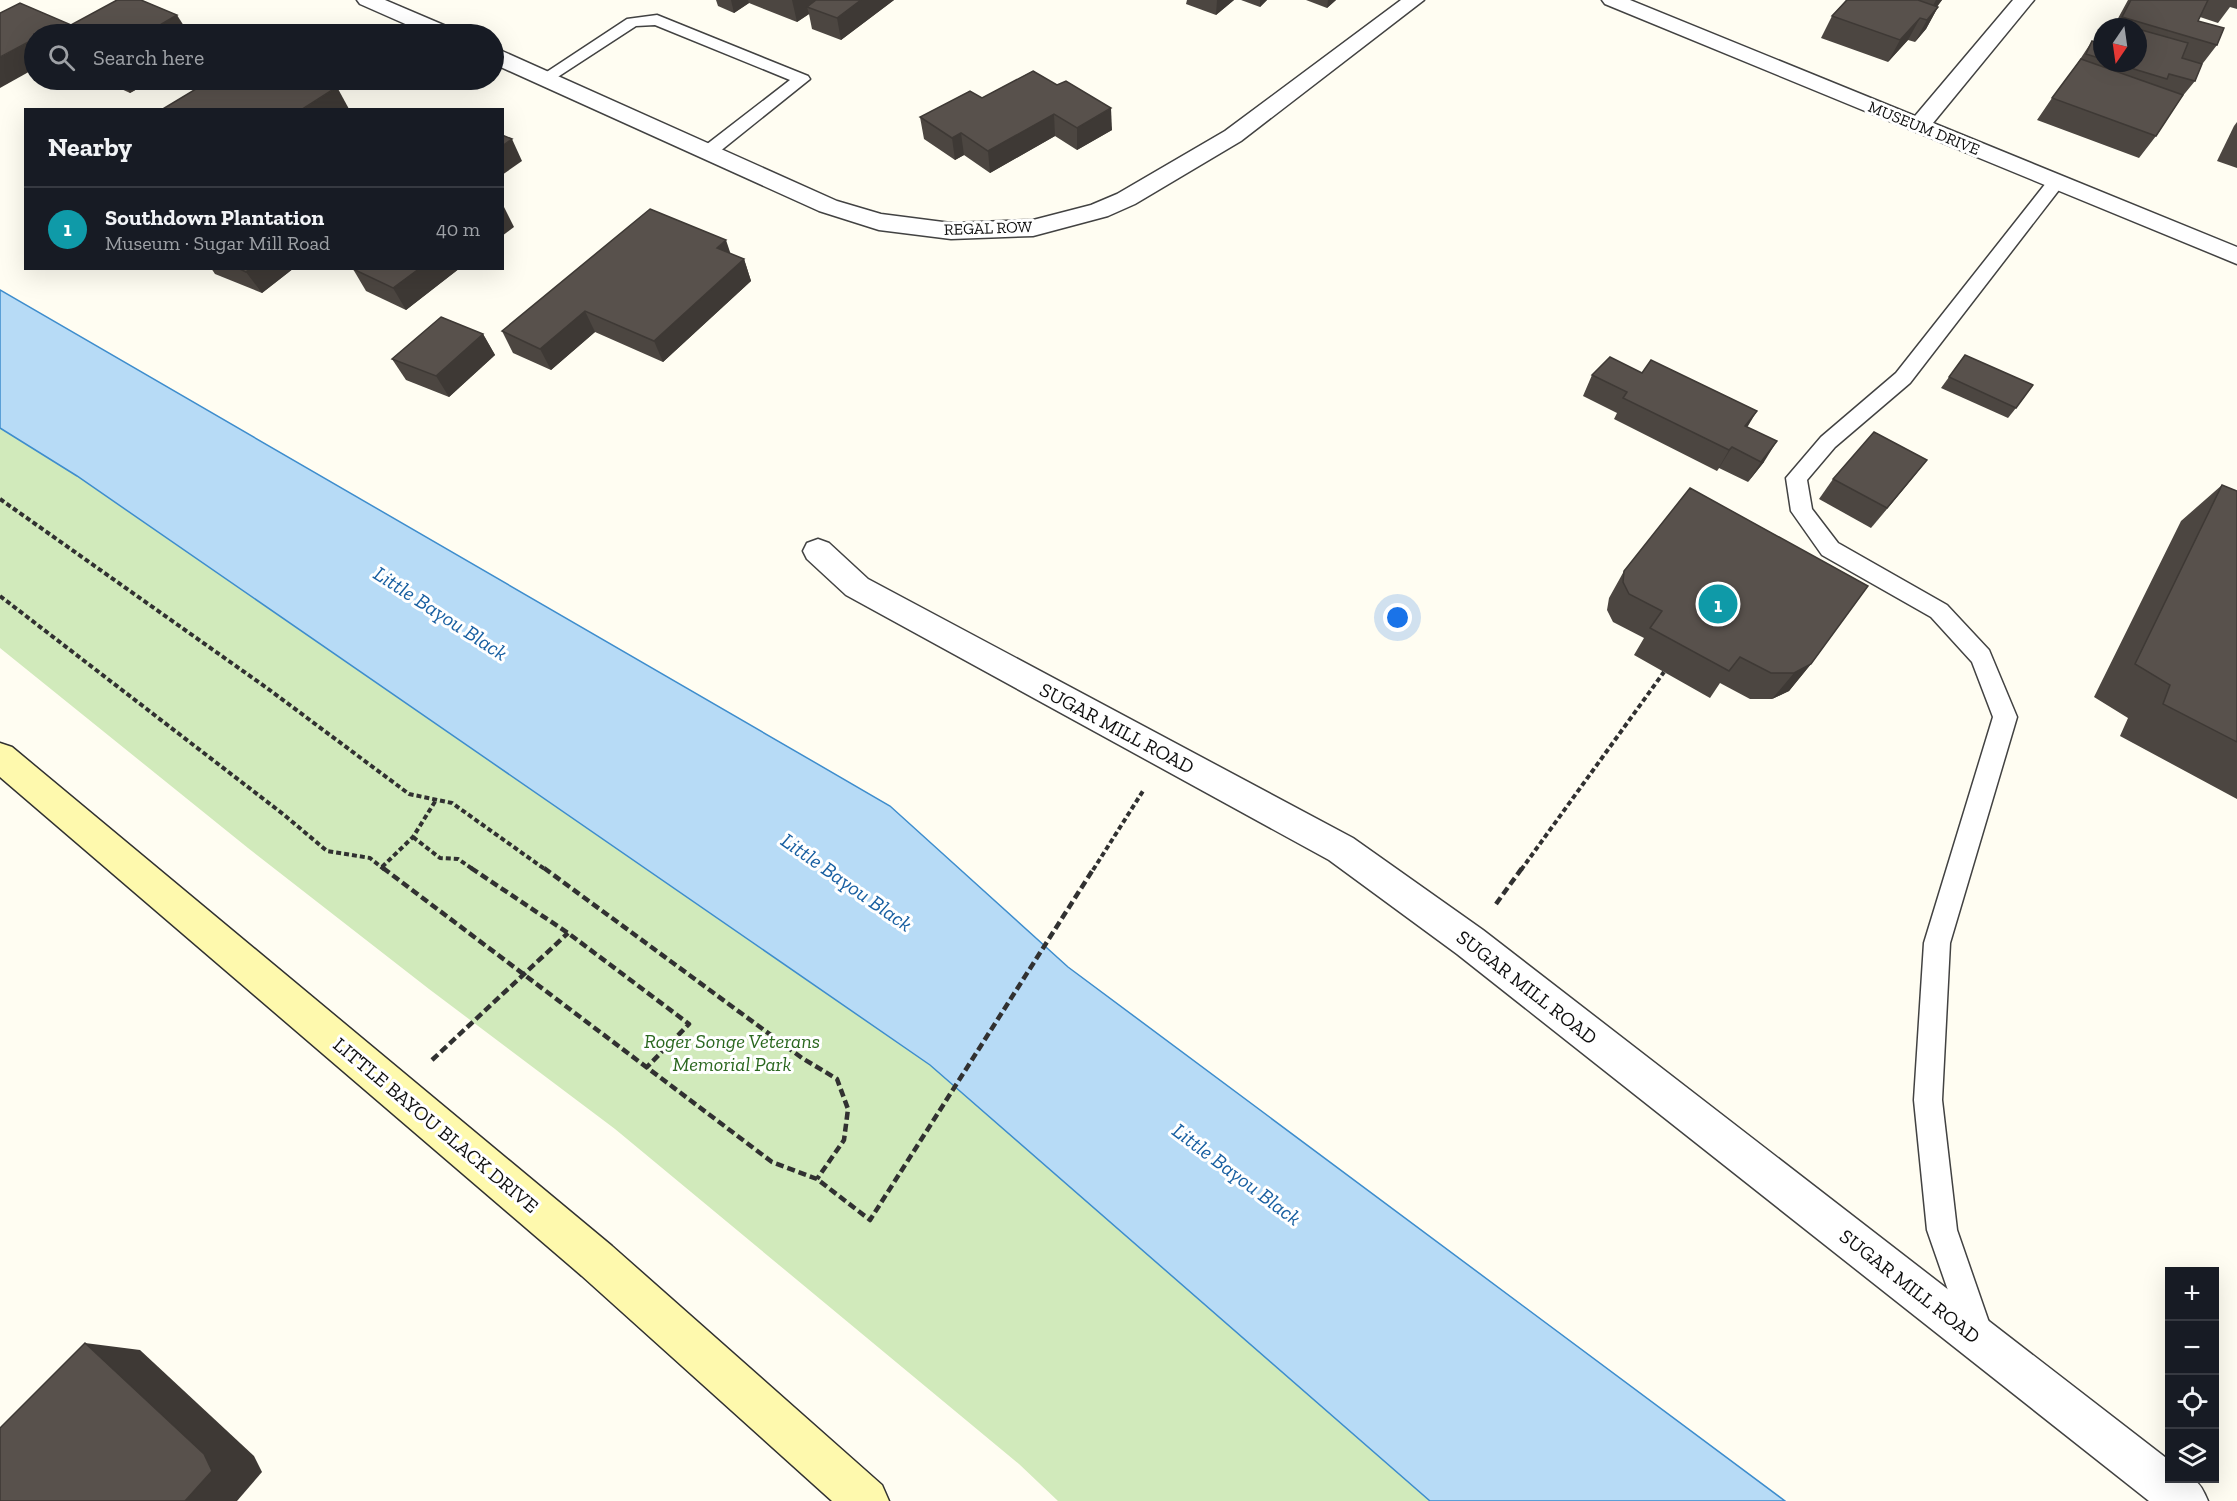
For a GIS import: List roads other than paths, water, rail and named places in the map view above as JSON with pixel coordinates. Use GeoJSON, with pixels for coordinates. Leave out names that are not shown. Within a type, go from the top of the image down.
{"type":"FeatureCollection","features":[{"type":"Feature","properties":{"kind":"main road","name":"LITTLE BAYOU BLACK DRIVE"},"geometry":{"type":"LineString","coordinates":[[0,757],[597,1261],[866,1501]]}},
{"type":"Feature","properties":{"kind":"street"},"geometry":{"type":"LineString","coordinates":[[367,0],[422,24]]}},
{"type":"Feature","properties":{"kind":"street","name":"REGAL ROW"},"geometry":{"type":"LineString","coordinates":[[504,61],[828,206],[879,222],[951,231],[1033,228],[1099,211],[1126,199],[1233,136],[1414,0]]}},
{"type":"Feature","properties":{"kind":"street","name":"MUSEUM DRIVE"},"geometry":{"type":"LineString","coordinates":[[1611,0],[2237,256]]}},
{"type":"Feature","properties":{"kind":"street"},"geometry":{"type":"LineString","coordinates":[[1919,125],[2024,0]]}},
{"type":"Feature","properties":{"kind":"street","name":"SUGAR MILL ROAD"},"geometry":{"type":"LineString","coordinates":[[818,551],[857,587],[1341,849],[1470,942],[2185,1501]]}},
{"type":"Feature","properties":{"kind":"lane"},"geometry":{"type":"LineString","coordinates":[[544,79],[632,22],[657,20],[802,80],[708,152]]}},
{"type":"Feature","properties":{"kind":"lane"},"geometry":{"type":"LineString","coordinates":[[1980,1341],[1942,1230],[1928,1100],[1937,943],[2005,717],[1981,657],[1939,611],[1830,549],[1802,511],[1796,478],[1828,442],[1903,378],[2056,182]]}},
{"type":"Feature","properties":{"kind":"water","name":"Little Bayou Black"},"geometry":{"type":"Polygon","coordinates":[[[0,290],[890,806],[1068,967],[1785,1501],[1430,1501],[930,1065],[77,476],[0,428],[0,290]]]}},
{"type":"Feature","properties":{"kind":"place","name":"Southdown Plantation"},"geometry":{"type":"Point","coordinates":[1718,604]}},
{"type":"Feature","properties":{"kind":"park label","name":"Roger Songe Veterans Memorial Park"},"geometry":{"type":"Point","coordinates":[732,1052]}}]}
